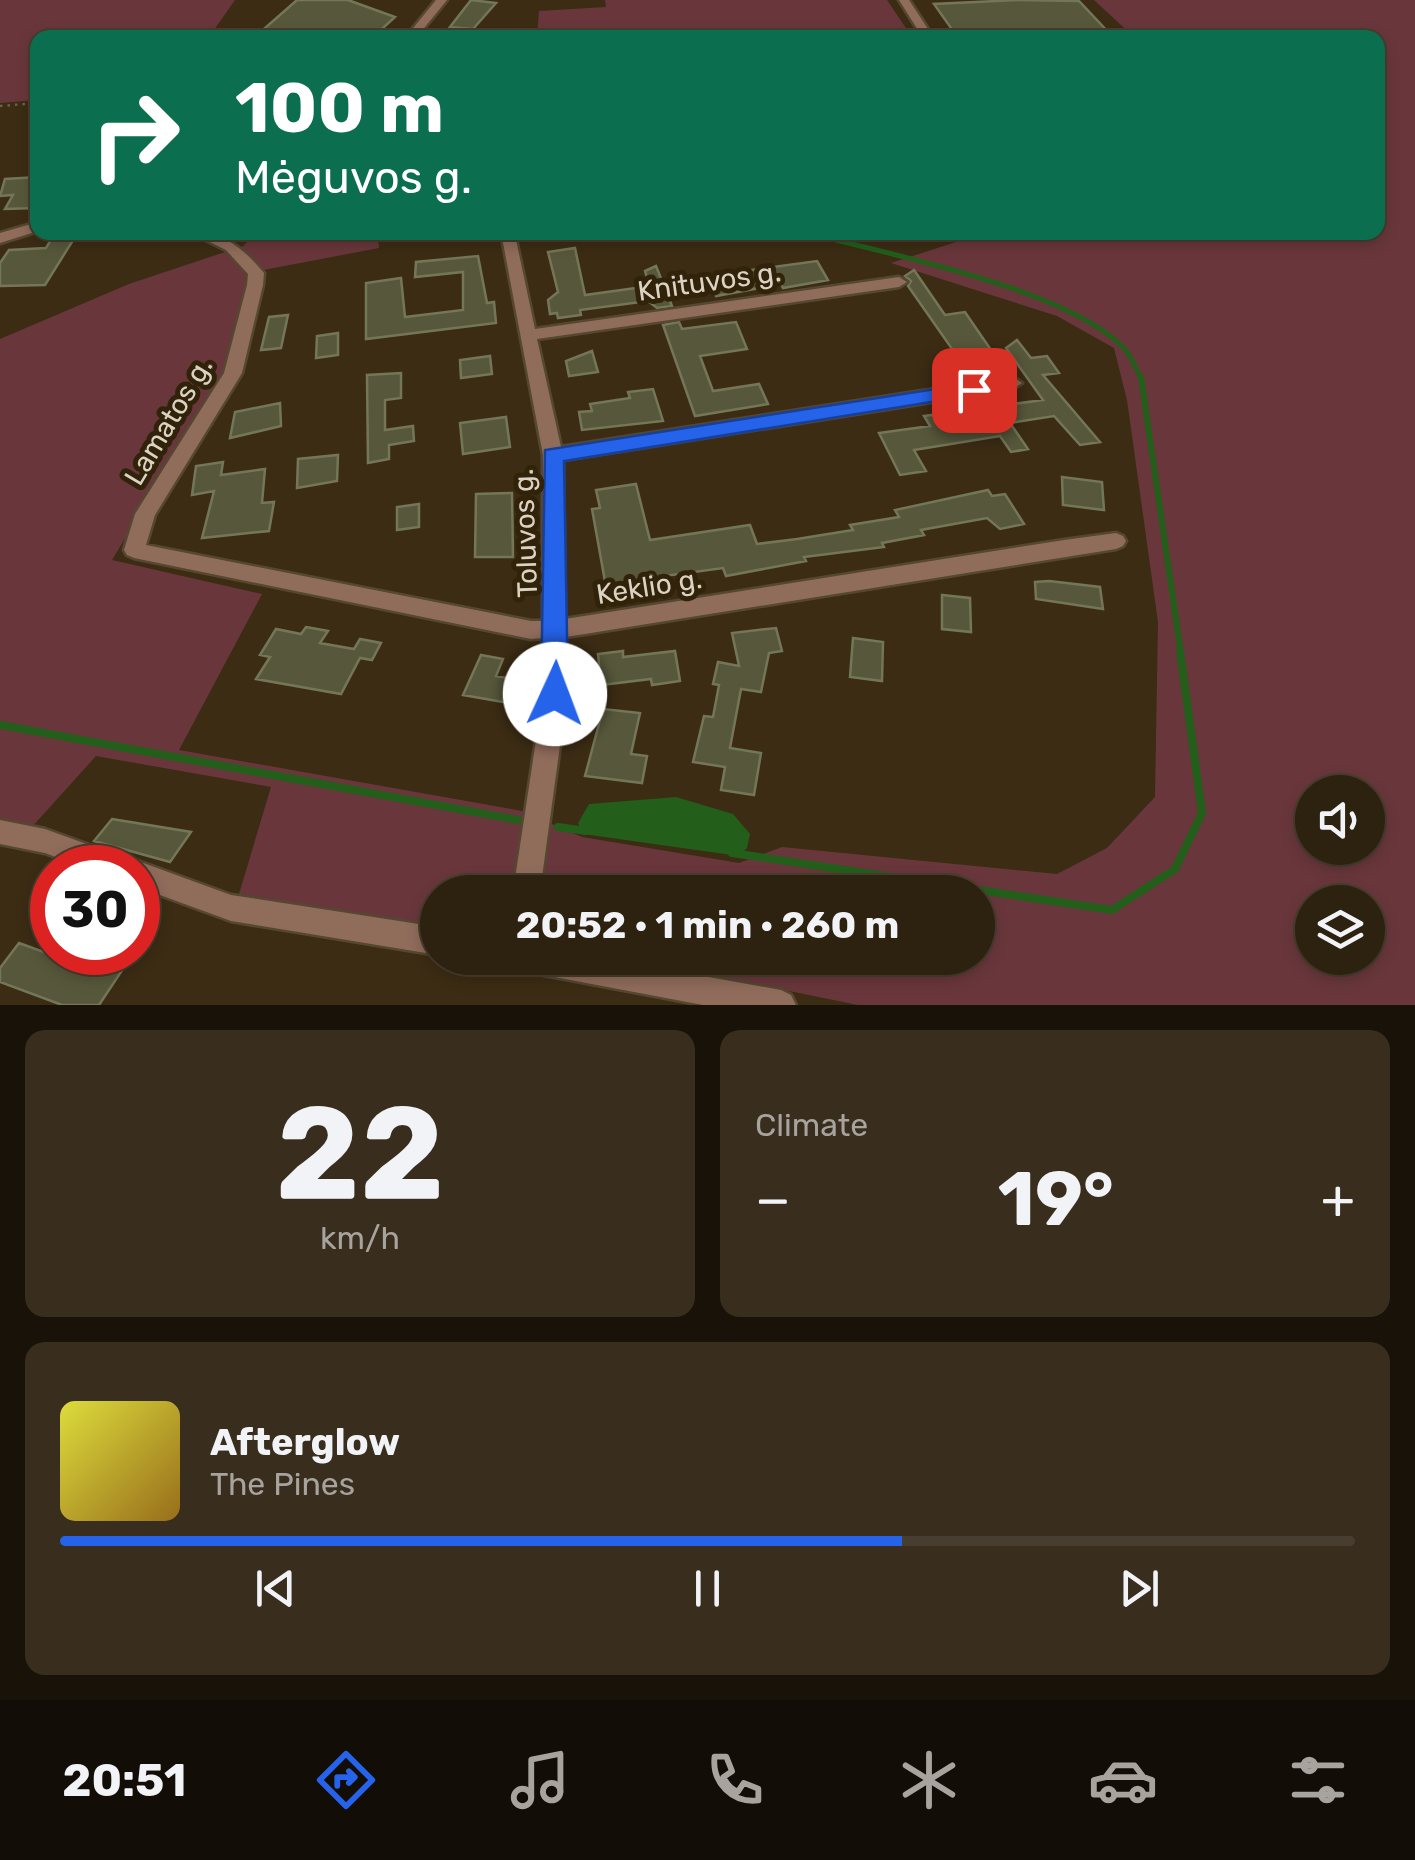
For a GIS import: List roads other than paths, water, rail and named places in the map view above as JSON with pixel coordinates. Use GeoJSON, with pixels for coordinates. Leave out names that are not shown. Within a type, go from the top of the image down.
{"type":"FeatureCollection","features":[{"type":"Feature","properties":{"kind":"street"},"geometry":{"type":"LineString","coordinates":[[417,30],[442,0]]}},
{"type":"Feature","properties":{"kind":"street"},"geometry":{"type":"LineString","coordinates":[[904,0],[924,30]]}},
{"type":"Feature","properties":{"kind":"street"},"geometry":{"type":"LineString","coordinates":[[0,238],[30,229]]}},
{"type":"Feature","properties":{"kind":"street","name":"Lamatos g."},"geometry":{"type":"LineString","coordinates":[[134,550],[145,514],[233,373],[256,273],[232,247],[216,240]]}},
{"type":"Feature","properties":{"kind":"street","name":"Toluvos g."},"geometry":{"type":"LineString","coordinates":[[508,240],[553,456],[558,630],[555,694],[528,875]]}},
{"type":"Feature","properties":{"kind":"street","name":"Knituvos g."},"geometry":{"type":"LineString","coordinates":[[527,335],[898,282]]}},
{"type":"Feature","properties":{"kind":"street"},"geometry":{"type":"LineString","coordinates":[[553,456],[1012,384]]}},
{"type":"Feature","properties":{"kind":"street","name":"Keklio g."},"geometry":{"type":"LineString","coordinates":[[134,550],[497,626],[558,630],[812,592],[1008,554],[1116,540]]}},
{"type":"Feature","properties":{"kind":"street"},"geometry":{"type":"LineString","coordinates":[[0,832],[56,845]]}},
{"type":"Feature","properties":{"kind":"street"},"geometry":{"type":"LineString","coordinates":[[160,882],[231,908],[420,938]]}},
{"type":"Feature","properties":{"kind":"street"},"geometry":{"type":"LineString","coordinates":[[620,975],[781,1005]]}},
{"type":"Feature","properties":{"kind":"waterway"},"geometry":{"type":"LineString","coordinates":[[836,240],[973,276],[1059,307],[1123,347],[1141,378]]}},
{"type":"Feature","properties":{"kind":"waterway"},"geometry":{"type":"LineString","coordinates":[[1141,378],[1181,654]]}},
{"type":"Feature","properties":{"kind":"waterway"},"geometry":{"type":"LineString","coordinates":[[732,853],[1112,910],[1175,869],[1202,813],[1180,651]]}},
{"type":"Feature","properties":{"kind":"waterway"},"geometry":{"type":"LineString","coordinates":[[0,725],[518,820]]}},
{"type":"Feature","properties":{"kind":"waterway"},"geometry":{"type":"LineString","coordinates":[[558,827],[586,831]]}}]}
